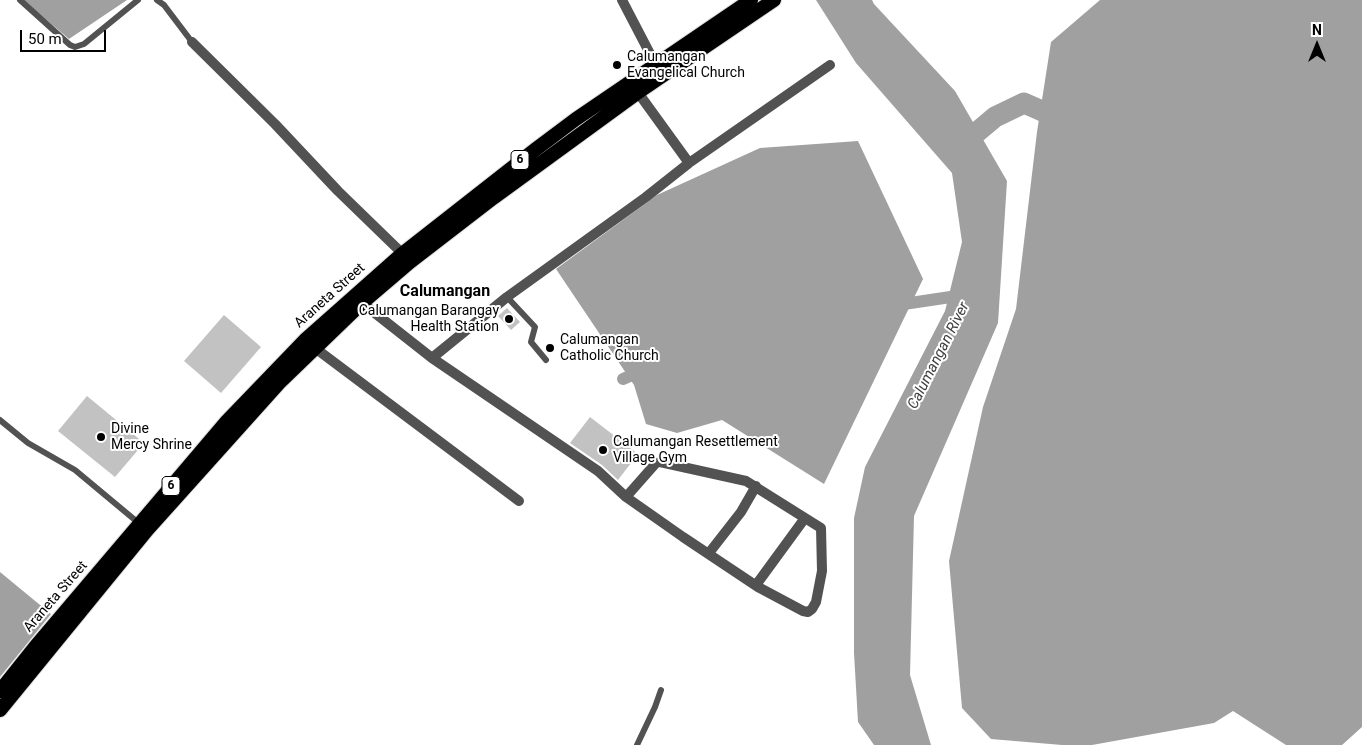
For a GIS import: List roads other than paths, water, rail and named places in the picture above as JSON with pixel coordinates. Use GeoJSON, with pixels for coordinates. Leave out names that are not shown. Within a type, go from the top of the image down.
{"type":"FeatureCollection","features":[{"type":"Feature","properties":{"kind":"highway"},"geometry":{"type":"LineString","coordinates":[[659,71],[751,0]]}},
{"type":"Feature","properties":{"kind":"highway"},"geometry":{"type":"LineString","coordinates":[[0,710],[144,527],[279,383],[310,344],[358,300],[401,252],[493,198],[634,87],[774,0]]}},
{"type":"Feature","properties":{"kind":"highway","name":"Araneta Street"},"geometry":{"type":"LineString","coordinates":[[0,691],[35,647],[144,527],[227,421],[270,375],[310,344]]}},
{"type":"Feature","properties":{"kind":"street"},"geometry":{"type":"LineString","coordinates":[[622,0],[659,71]]}},
{"type":"Feature","properties":{"kind":"street"},"geometry":{"type":"LineString","coordinates":[[192,42],[275,124],[338,191],[401,252]]}},
{"type":"Feature","properties":{"kind":"street"},"geometry":{"type":"LineString","coordinates":[[432,358],[507,297],[646,197],[689,163],[830,65]]}},
{"type":"Feature","properties":{"kind":"street"},"geometry":{"type":"LineString","coordinates":[[634,87],[689,163]]}},
{"type":"Feature","properties":{"kind":"street"},"geometry":{"type":"LineString","coordinates":[[358,300],[432,358],[598,472],[626,497],[683,537],[756,585],[804,612],[812,609],[816,602],[822,571],[821,528],[756,486],[737,478],[660,462],[656,463],[626,497]]}},
{"type":"Feature","properties":{"kind":"street"},"geometry":{"type":"LineString","coordinates":[[310,344],[519,501]]}},
{"type":"Feature","properties":{"kind":"street"},"geometry":{"type":"LineString","coordinates":[[709,553],[741,512],[756,486]]}},
{"type":"Feature","properties":{"kind":"street"},"geometry":{"type":"LineString","coordinates":[[756,585],[805,518]]}},
{"type":"Feature","properties":{"kind":"lane"},"geometry":{"type":"LineString","coordinates":[[20,0],[70,45],[75,47],[84,44],[138,0]]}},
{"type":"Feature","properties":{"kind":"lane"},"geometry":{"type":"LineString","coordinates":[[157,0],[164,5],[192,42]]}},
{"type":"Feature","properties":{"kind":"lane"},"geometry":{"type":"LineString","coordinates":[[507,297],[535,327],[531,342],[546,360]]}},
{"type":"Feature","properties":{"kind":"lane"},"geometry":{"type":"LineString","coordinates":[[0,420],[28,443],[75,470],[144,527]]}},
{"type":"Feature","properties":{"kind":"lane"},"geometry":{"type":"LineString","coordinates":[[637,745],[661,690]]}},
{"type":"Feature","properties":{"kind":"water"},"geometry":{"type":"Polygon","coordinates":[[[23,0],[127,0],[69,39],[23,0]]]}},
{"type":"Feature","properties":{"kind":"water","name":"Calumangan River"},"geometry":{"type":"Polygon","coordinates":[[[816,0],[872,0],[955,91],[1007,181],[998,323],[914,516],[910,675],[931,745],[874,745],[858,722],[854,653],[854,518],[865,467],[945,311],[962,242],[952,173],[856,63],[816,0]]]}},
{"type":"Feature","properties":{"kind":"water"},"geometry":{"type":"Polygon","coordinates":[[[1100,0],[1362,0],[1362,727],[1342,745],[1286,745],[1233,711],[1214,723],[1092,745],[1062,745],[991,739],[962,708],[949,561],[983,407],[1016,309],[1037,132],[1051,42],[1100,0]]]}},
{"type":"Feature","properties":{"kind":"water"},"geometry":{"type":"Polygon","coordinates":[[[858,141],[923,279],[824,484],[722,420],[677,433],[646,424],[634,385],[556,269],[657,195],[760,148],[858,141]]]}},
{"type":"Feature","properties":{"kind":"water"},"geometry":{"type":"Polygon","coordinates":[[[0,572],[51,614],[0,677],[0,572]]]}},
{"type":"Feature","properties":{"kind":"waterway"},"geometry":{"type":"LineString","coordinates":[[957,149],[995,117],[1024,103],[1065,123]]}},
{"type":"Feature","properties":{"kind":"waterway","name":"Calumangan River"},"geometry":{"type":"LineString","coordinates":[[897,305],[964,295]]}},
{"type":"Feature","properties":{"kind":"waterway"},"geometry":{"type":"LineString","coordinates":[[623,379],[644,370]]}},
{"type":"Feature","properties":{"kind":"place","name":"Calumangan Evangelical Church"},"geometry":{"type":"Point","coordinates":[617,65]}},
{"type":"Feature","properties":{"kind":"place","name":"Calumangan Barangay Health Station"},"geometry":{"type":"Point","coordinates":[509,319]}},
{"type":"Feature","properties":{"kind":"place","name":"Calumangan Catholic Church"},"geometry":{"type":"Point","coordinates":[550,348]}},
{"type":"Feature","properties":{"kind":"place","name":"Divine Mercy Shrine"},"geometry":{"type":"Point","coordinates":[101,437]}},
{"type":"Feature","properties":{"kind":"place","name":"Calumangan Resettlement Village Gym"},"geometry":{"type":"Point","coordinates":[603,450]}},
{"type":"Feature","properties":{"kind":"district","name":"Calumangan"},"geometry":{"type":"Point","coordinates":[445,292]}}]}
